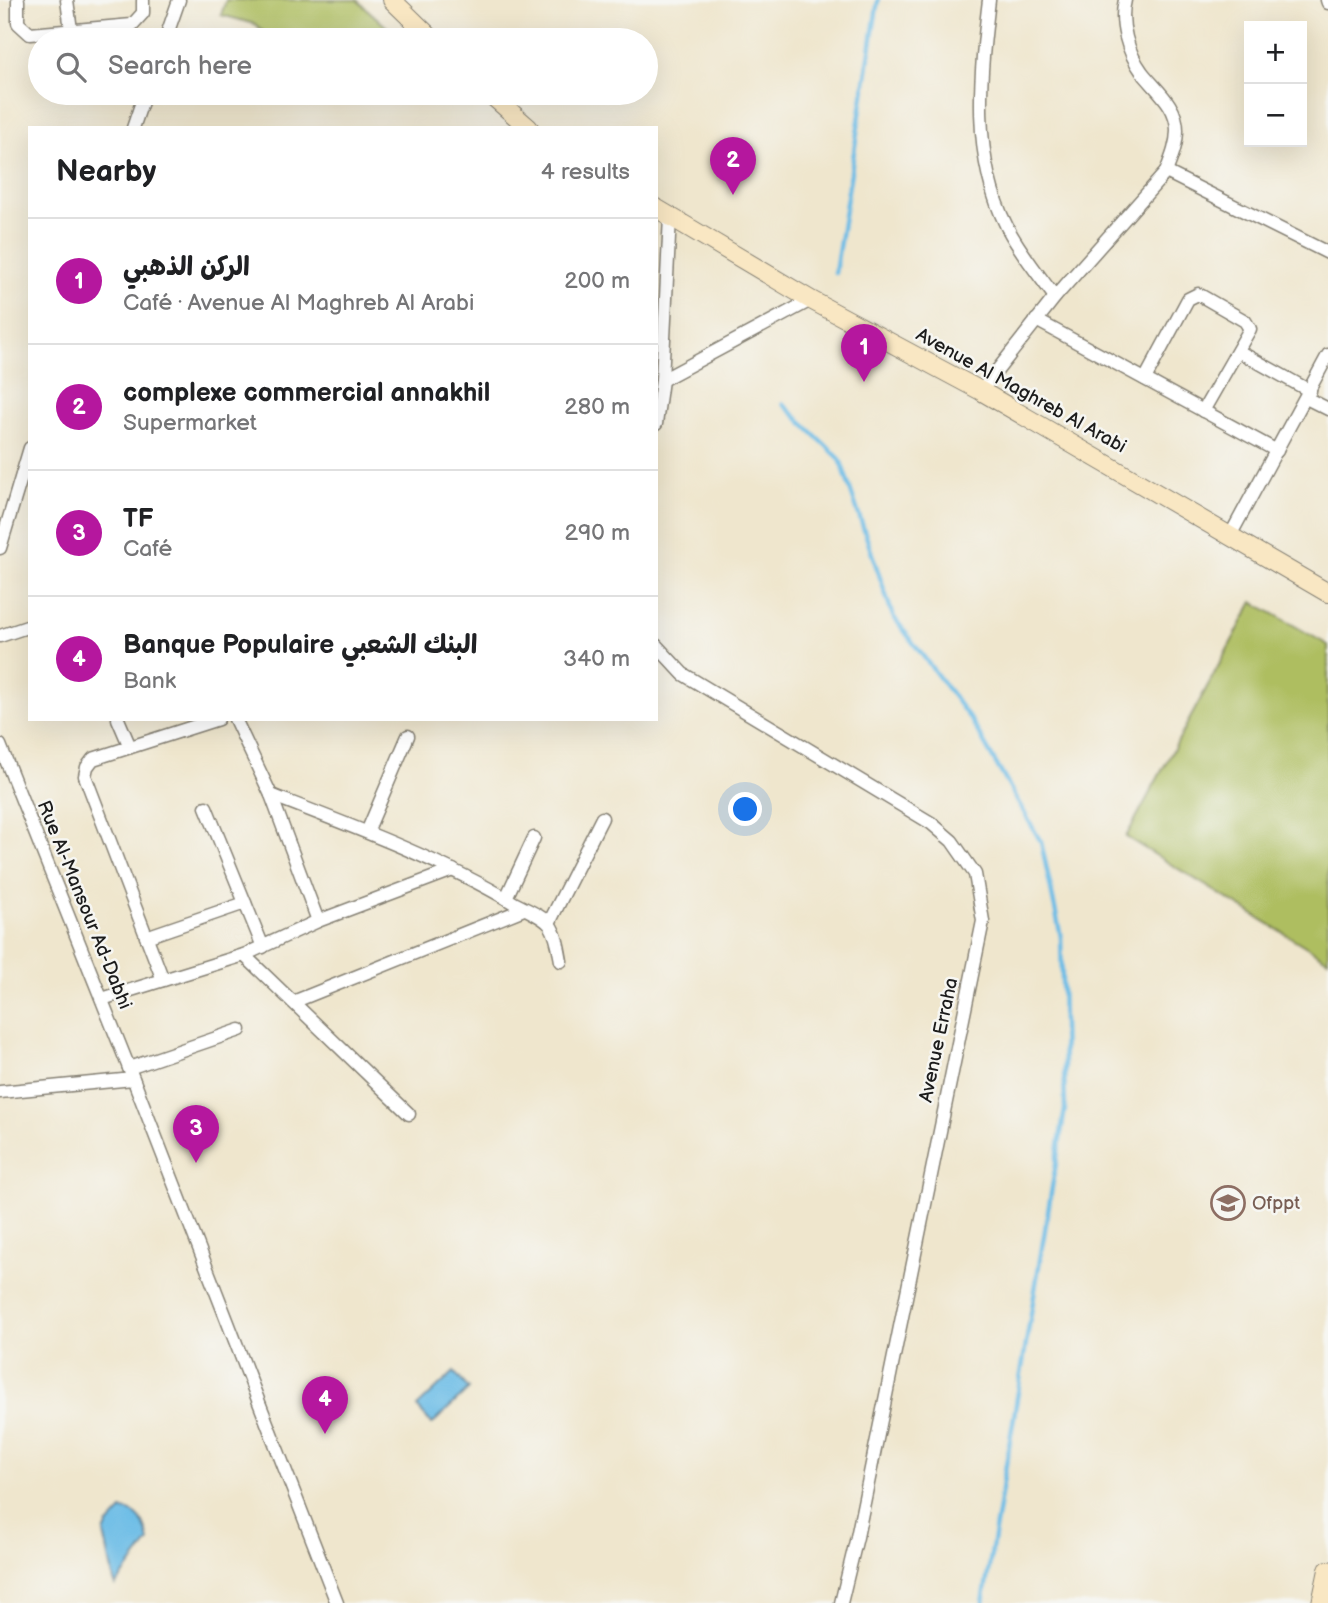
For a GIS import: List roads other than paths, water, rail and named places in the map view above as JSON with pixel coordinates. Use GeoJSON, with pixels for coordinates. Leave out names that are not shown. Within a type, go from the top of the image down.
{"type":"FeatureCollection","features":[{"type":"Feature","properties":{"kind":"main road"},"geometry":{"type":"LineString","coordinates":[[391,0],[420,28]]}},
{"type":"Feature","properties":{"kind":"main road"},"geometry":{"type":"LineString","coordinates":[[503,105],[527,126]]}},
{"type":"Feature","properties":{"kind":"main road","name":"Avenue Al Maghreb Al Arabi"},"geometry":{"type":"LineString","coordinates":[[663,212],[811,300],[981,391],[1231,534],[1328,593]]}},
{"type":"Feature","properties":{"kind":"main road"},"geometry":{"type":"LineString","coordinates":[[1321,1603],[1328,1570]]}},
{"type":"Feature","properties":{"kind":"street"},"geometry":{"type":"LineString","coordinates":[[18,0],[18,23],[28,33]]}},
{"type":"Feature","properties":{"kind":"street"},"geometry":{"type":"LineString","coordinates":[[66,0],[71,28]]}},
{"type":"Feature","properties":{"kind":"street"},"geometry":{"type":"LineString","coordinates":[[95,28],[132,25],[143,13],[143,0]]}},
{"type":"Feature","properties":{"kind":"street"},"geometry":{"type":"LineString","coordinates":[[168,28],[179,0]]}},
{"type":"Feature","properties":{"kind":"street"},"geometry":{"type":"LineString","coordinates":[[989,0],[980,71],[983,144],[987,171],[1006,225],[1024,256],[1055,297]]}},
{"type":"Feature","properties":{"kind":"street"},"geometry":{"type":"LineString","coordinates":[[981,391],[1055,297],[1166,172],[1178,129],[1174,113],[1163,94],[1141,71],[1125,34],[1125,0]]}},
{"type":"Feature","properties":{"kind":"street"},"geometry":{"type":"LineString","coordinates":[[134,126],[141,105]]}},
{"type":"Feature","properties":{"kind":"street"},"geometry":{"type":"LineString","coordinates":[[1166,172],[1328,253]]}},
{"type":"Feature","properties":{"kind":"street"},"geometry":{"type":"LineString","coordinates":[[658,409],[662,380],[663,212]]}},
{"type":"Feature","properties":{"kind":"street"},"geometry":{"type":"LineString","coordinates":[[1145,379],[1188,299],[1198,295],[1247,324],[1249,333],[1203,411]]}},
{"type":"Feature","properties":{"kind":"street"},"geometry":{"type":"LineString","coordinates":[[662,380],[811,300]]}},
{"type":"Feature","properties":{"kind":"street"},"geometry":{"type":"LineString","coordinates":[[1036,320],[1277,451]]}},
{"type":"Feature","properties":{"kind":"street"},"geometry":{"type":"LineString","coordinates":[[1238,351],[1308,394],[1328,410]]}},
{"type":"Feature","properties":{"kind":"street"},"geometry":{"type":"LineString","coordinates":[[1231,534],[1328,355]]}},
{"type":"Feature","properties":{"kind":"street"},"geometry":{"type":"LineString","coordinates":[[0,548],[28,455]]}},
{"type":"Feature","properties":{"kind":"street"},"geometry":{"type":"LineString","coordinates":[[0,636],[28,627]]}},
{"type":"Feature","properties":{"kind":"street","name":"Avenue Erraha"},"geometry":{"type":"LineString","coordinates":[[658,647],[683,674],[931,823],[952,841],[975,874],[983,921],[857,1537],[841,1603]]}},
{"type":"Feature","properties":{"kind":"street"},"geometry":{"type":"LineString","coordinates":[[119,721],[130,747]]}},
{"type":"Feature","properties":{"kind":"street"},"geometry":{"type":"LineString","coordinates":[[163,980],[85,776],[93,759],[212,721]]}},
{"type":"Feature","properties":{"kind":"street"},"geometry":{"type":"LineString","coordinates":[[236,721],[271,795],[318,921]]}},
{"type":"Feature","properties":{"kind":"street"},"geometry":{"type":"LineString","coordinates":[[367,832],[408,736]]}},
{"type":"Feature","properties":{"kind":"street","name":"Rue Al-Mansour Ad-Dabhi"},"geometry":{"type":"LineString","coordinates":[[0,745],[337,1603]]}},
{"type":"Feature","properties":{"kind":"street"},"geometry":{"type":"LineString","coordinates":[[271,795],[367,832],[453,870],[506,898],[549,923],[561,961]]}},
{"type":"Feature","properties":{"kind":"street"},"geometry":{"type":"LineString","coordinates":[[206,807],[263,947]]}},
{"type":"Feature","properties":{"kind":"street"},"geometry":{"type":"LineString","coordinates":[[549,923],[602,818]]}},
{"type":"Feature","properties":{"kind":"street"},"geometry":{"type":"LineString","coordinates":[[506,898],[534,838]]}},
{"type":"Feature","properties":{"kind":"street"},"geometry":{"type":"LineString","coordinates":[[102,999],[244,955],[318,921],[453,870]]}},
{"type":"Feature","properties":{"kind":"street"},"geometry":{"type":"LineString","coordinates":[[146,937],[245,902]]}},
{"type":"Feature","properties":{"kind":"street"},"geometry":{"type":"LineString","coordinates":[[293,1002],[524,909]]}},
{"type":"Feature","properties":{"kind":"street"},"geometry":{"type":"LineString","coordinates":[[244,955],[409,1114]]}},
{"type":"Feature","properties":{"kind":"street"},"geometry":{"type":"LineString","coordinates":[[0,1091],[131,1074],[240,1030]]}},
{"type":"Feature","properties":{"kind":"water"},"geometry":{"type":"Polygon","coordinates":[[[454,1372],[469,1389],[432,1424],[417,1407],[454,1372]]]}},
{"type":"Feature","properties":{"kind":"water"},"geometry":{"type":"Polygon","coordinates":[[[122,1510],[138,1516],[144,1524],[149,1541],[115,1586],[104,1533],[122,1510]]]}},
{"type":"Feature","properties":{"kind":"waterway"},"geometry":{"type":"LineString","coordinates":[[835,273],[878,0]]}},
{"type":"Feature","properties":{"kind":"waterway"},"geometry":{"type":"LineString","coordinates":[[783,404],[840,459],[893,616],[971,720],[1041,842],[1061,937],[1065,1109],[983,1603]]}},
{"type":"Feature","properties":{"kind":"place","name":"complexe commercial annakhil"},"geometry":{"type":"Point","coordinates":[733,195]}},
{"type":"Feature","properties":{"kind":"place","name":"الركن الذهبي"},"geometry":{"type":"Point","coordinates":[864,382]}},
{"type":"Feature","properties":{"kind":"place","name":"TF"},"geometry":{"type":"Point","coordinates":[196,1163]}},
{"type":"Feature","properties":{"kind":"place","name":"Ofppt"},"geometry":{"type":"Point","coordinates":[1228,1203]}},
{"type":"Feature","properties":{"kind":"place","name":"Banque Populaire البنك الشعبي"},"geometry":{"type":"Point","coordinates":[325,1434]}}]}
